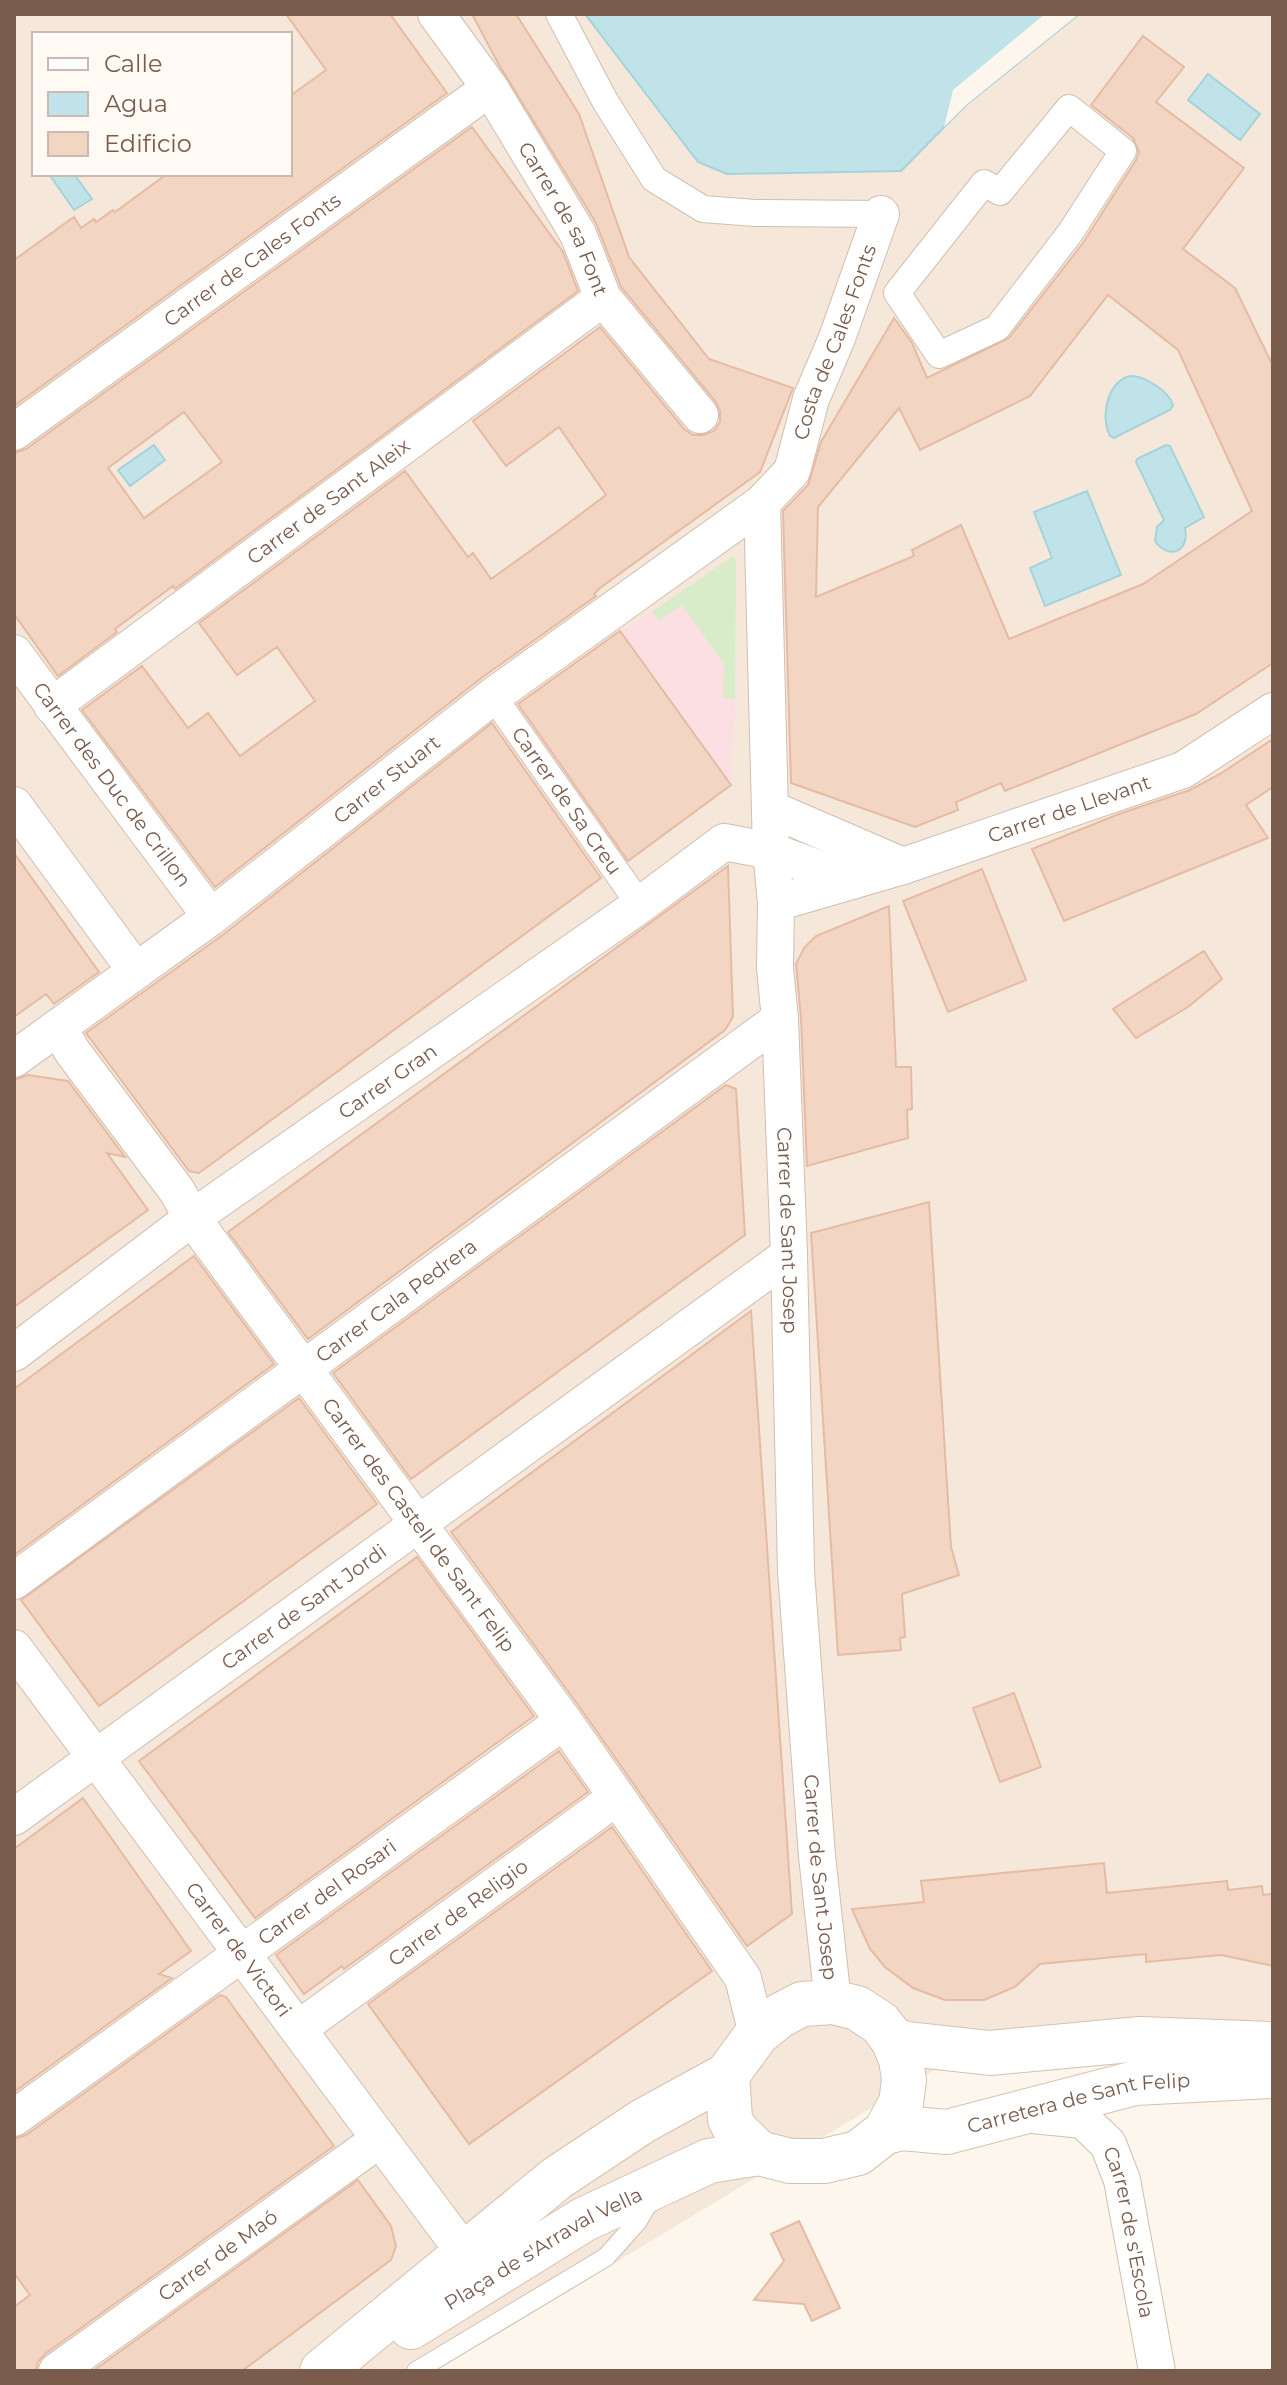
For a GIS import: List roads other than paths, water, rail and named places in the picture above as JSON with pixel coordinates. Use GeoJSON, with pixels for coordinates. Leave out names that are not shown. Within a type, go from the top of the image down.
{"type":"FeatureCollection","features":[{"type":"Feature","properties":{"kind":"main road"},"geometry":{"type":"LineString","coordinates":[[322,2371],[557,2178],[643,2121],[727,2075],[757,2034],[779,2016],[802,2004],[833,2002],[857,2008],[880,2023],[893,2040],[901,2059],[904,2080],[901,2103],[885,2132],[858,2153],[840,2159],[790,2161],[759,2153],[736,2131],[730,2119],[727,2075]]}},
{"type":"Feature","properties":{"kind":"main road"},"geometry":{"type":"LineString","coordinates":[[893,2040],[990,2053],[1140,2039],[1273,2044]]}},
{"type":"Feature","properties":{"kind":"main road","name":"Carretera de Sant Felip"},"geometry":{"type":"LineString","coordinates":[[885,2132],[902,2128],[947,2132],[1135,2083],[1273,2076]]}},
{"type":"Feature","properties":{"kind":"main road","name":"Plaça de s'Arraval Vella"},"geometry":{"type":"LineString","coordinates":[[341,2371],[583,2220],[709,2161],[759,2153]]}},
{"type":"Feature","properties":{"kind":"street","name":"Carrer de sa Font"},"geometry":{"type":"LineString","coordinates":[[436,14],[490,88],[578,234],[603,298],[700,415]]}},
{"type":"Feature","properties":{"kind":"street"},"geometry":{"type":"LineString","coordinates":[[559,14],[605,101],[654,179],[703,209],[755,213],[881,214]]}},
{"type":"Feature","properties":{"kind":"street","name":"Carrer de Cales Fonts"},"geometry":{"type":"LineString","coordinates":[[14,432],[490,88]]}},
{"type":"Feature","properties":{"kind":"street"},"geometry":{"type":"LineString","coordinates":[[1069,108],[1123,151],[1070,233],[997,328],[939,355],[897,293],[984,183],[1000,192],[1069,108]]}},
{"type":"Feature","properties":{"kind":"street","name":"Costa de Cales Fonts"},"geometry":{"type":"LineString","coordinates":[[762,503],[792,471],[811,399],[837,338],[881,214]]}},
{"type":"Feature","properties":{"kind":"street","name":"Carrer de Sant Aleix"},"geometry":{"type":"LineString","coordinates":[[52,706],[603,298]]}},
{"type":"Feature","properties":{"kind":"street","name":"Carrer Stuart"},"geometry":{"type":"LineString","coordinates":[[14,1059],[211,917],[493,696],[762,503]]}},
{"type":"Feature","properties":{"kind":"street","name":"Carrer de Sant Josep"},"geometry":{"type":"LineString","coordinates":[[762,503],[771,851],[776,903],[775,968],[780,1019],[789,1255],[796,1571],[817,1856],[833,2002]]}},
{"type":"Feature","properties":{"kind":"street","name":"Carrer des Duc de Crillon"},"geometry":{"type":"LineString","coordinates":[[14,653],[211,917]]}},
{"type":"Feature","properties":{"kind":"street","name":"Carrer de Sa Creu"},"geometry":{"type":"LineString","coordinates":[[493,696],[640,905]]}},
{"type":"Feature","properties":{"kind":"street","name":"Carrer de Llevant"},"geometry":{"type":"LineString","coordinates":[[776,903],[903,866],[1183,770],[1273,711]]}},
{"type":"Feature","properties":{"kind":"street"},"geometry":{"type":"LineString","coordinates":[[14,805],[136,971]]}},
{"type":"Feature","properties":{"kind":"street"},"geometry":{"type":"LineString","coordinates":[[771,809],[903,866]]}},
{"type":"Feature","properties":{"kind":"street","name":"Carrer Gran"},"geometry":{"type":"LineString","coordinates":[[14,1353],[192,1218],[640,905],[724,842],[771,851]]}},
{"type":"Feature","properties":{"kind":"street"},"geometry":{"type":"LineString","coordinates":[[771,851],[852,881]]}},
{"type":"Feature","properties":{"kind":"street","name":"Carrer Cala Pedrera"},"geometry":{"type":"LineString","coordinates":[[14,1581],[780,1019]]}},
{"type":"Feature","properties":{"kind":"street","name":"Carrer des Castell de Sant Felip"},"geometry":{"type":"LineString","coordinates":[[59,1028],[72,1051],[177,1191],[192,1218],[564,1721],[743,1978],[757,2034]]}},
{"type":"Feature","properties":{"kind":"street","name":"Carrer de Sant Jordi"},"geometry":{"type":"LineString","coordinates":[[14,1817],[789,1255]]}},
{"type":"Feature","properties":{"kind":"street","name":"Carrer de Victori"},"geometry":{"type":"LineString","coordinates":[[14,1648],[464,2252]]}},
{"type":"Feature","properties":{"kind":"street","name":"Carrer del Rosari"},"geometry":{"type":"LineString","coordinates":[[14,2118],[564,1721]]}},
{"type":"Feature","properties":{"kind":"street","name":"Carrer de Religio"},"geometry":{"type":"LineString","coordinates":[[298,2029],[617,1797]]}},
{"type":"Feature","properties":{"kind":"street","name":"Carrer de s'Escola"},"geometry":{"type":"LineString","coordinates":[[1019,2113],[1083,2120],[1108,2144],[1122,2180],[1157,2371]]}},
{"type":"Feature","properties":{"kind":"street","name":"Carrer de Maó"},"geometry":{"type":"LineString","coordinates":[[57,2371],[380,2139]]}},
{"type":"Feature","properties":{"kind":"lane"},"geometry":{"type":"LineString","coordinates":[[416,2371],[606,2257],[638,2221],[661,2183]]}},
{"type":"Feature","properties":{"kind":"water"},"geometry":{"type":"Polygon","coordinates":[[[585,14],[1079,14],[966,105],[901,171],[727,174],[698,162],[585,14]]]}},
{"type":"Feature","properties":{"kind":"water"},"geometry":{"type":"Polygon","coordinates":[[[1208,74],[1260,114],[1240,140],[1188,100],[1208,74]]]}},
{"type":"Feature","properties":{"kind":"water"},"geometry":{"type":"Polygon","coordinates":[[[50,176],[75,176],[92,199],[74,210],[50,176]]]}},
{"type":"Feature","properties":{"kind":"water"},"geometry":{"type":"Polygon","coordinates":[[[1130,376],[1156,385],[1173,405],[1170,410],[1114,438],[1107,428],[1108,401],[1116,385],[1130,376]]]}},
{"type":"Feature","properties":{"kind":"water"},"geometry":{"type":"Polygon","coordinates":[[[154,445],[165,460],[130,486],[118,470],[154,445]]]}},
{"type":"Feature","properties":{"kind":"water"},"geometry":{"type":"Polygon","coordinates":[[[1166,445],[1170,446],[1204,517],[1185,528],[1184,543],[1172,552],[1166,551],[1155,541],[1157,527],[1164,520],[1136,462],[1166,445]]]}},
{"type":"Feature","properties":{"kind":"water"},"geometry":{"type":"Polygon","coordinates":[[[1087,491],[1121,575],[1045,606],[1030,568],[1052,558],[1034,512],[1087,491]]]}}]}
